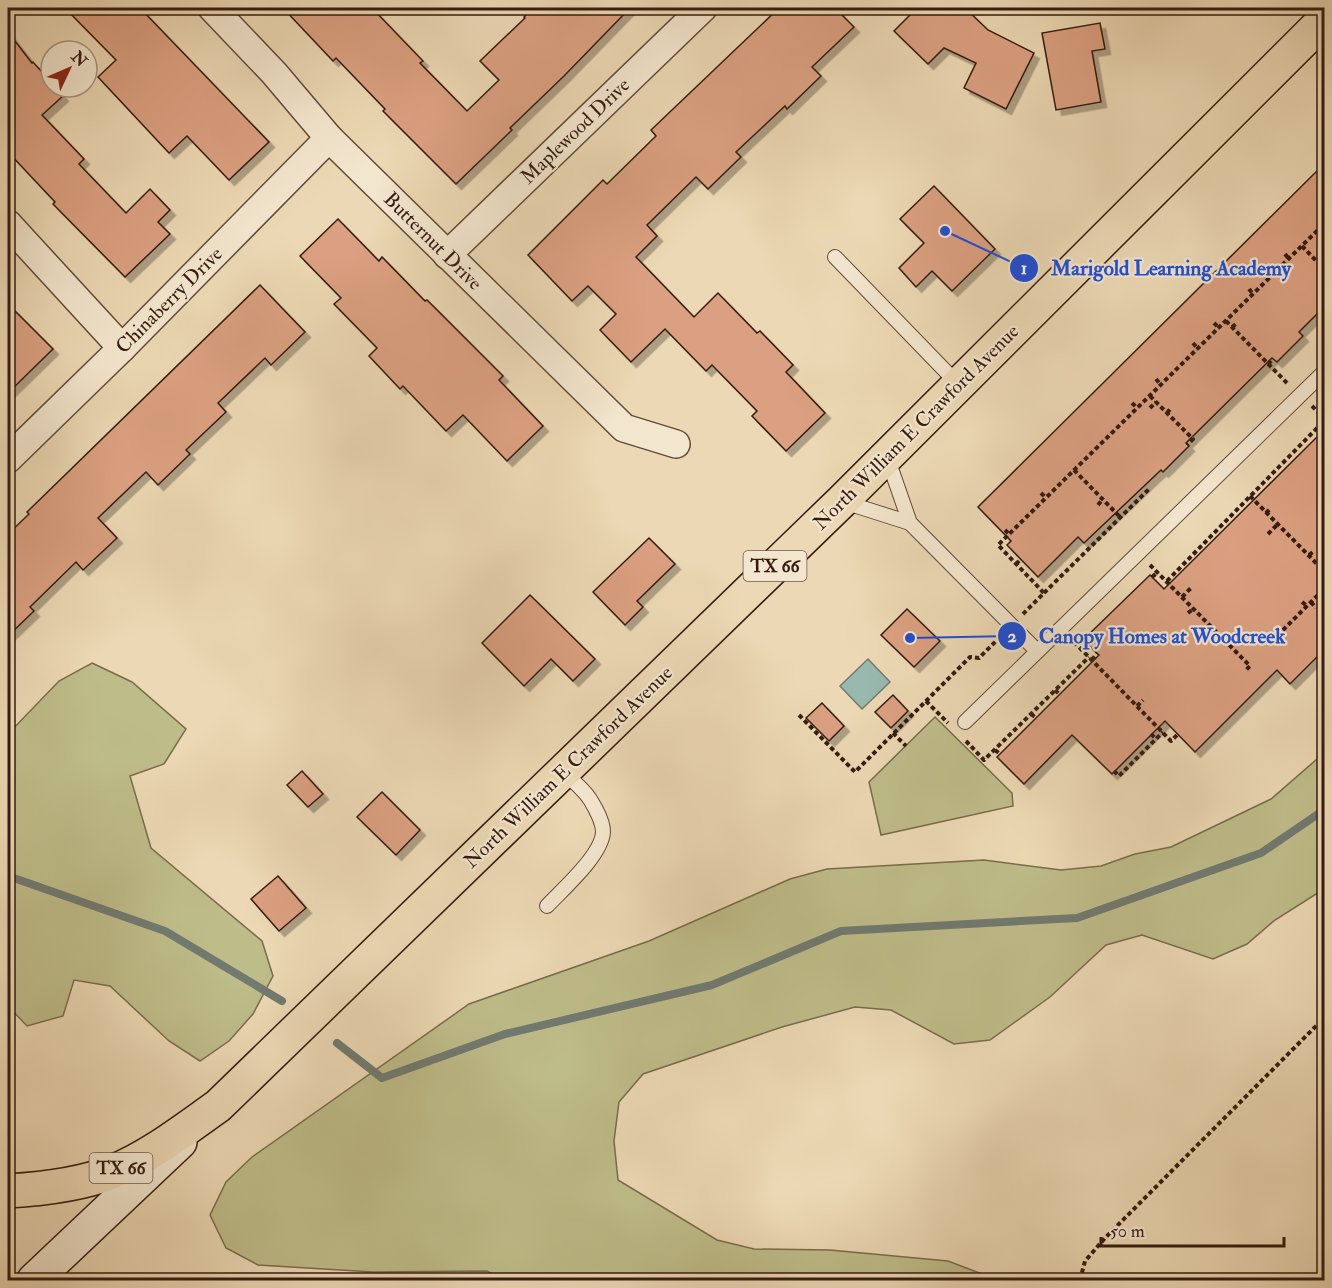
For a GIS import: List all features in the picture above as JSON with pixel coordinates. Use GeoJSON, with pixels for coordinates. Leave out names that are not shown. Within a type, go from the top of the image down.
{"type":"FeatureCollection","features":[{"type":"Feature","properties":{"kind":"main road","name":"North William E Crawford Avenue"},"geometry":{"type":"LineString","coordinates":[[218,1106],[887,457],[1324,21]]}},
{"type":"Feature","properties":{"kind":"main road","name":"TX 66"},"geometry":{"type":"LineString","coordinates":[[8,1191],[75,1183],[111,1173],[152,1152],[218,1106]]}},
{"type":"Feature","properties":{"kind":"main road"},"geometry":{"type":"LineString","coordinates":[[34,1281],[218,1106]]}},
{"type":"Feature","properties":{"kind":"street","name":"Butternut Drive"},"geometry":{"type":"LineString","coordinates":[[212,8],[274,73],[329,138],[624,428],[676,444]]}},
{"type":"Feature","properties":{"kind":"street","name":"Maplewood Drive"},"geometry":{"type":"LineString","coordinates":[[447,255],[703,8]]}},
{"type":"Feature","properties":{"kind":"street","name":"Chinaberry Drive"},"geometry":{"type":"LineString","coordinates":[[8,459],[122,348],[329,138]]}},
{"type":"Feature","properties":{"kind":"street"},"geometry":{"type":"LineString","coordinates":[[8,224],[122,348]]}},
{"type":"Feature","properties":{"kind":"lane"},"geometry":{"type":"LineString","coordinates":[[835,257],[959,385]]}},
{"type":"Feature","properties":{"kind":"lane"},"geometry":{"type":"LineString","coordinates":[[965,722],[1301,396],[1322,380]]}},
{"type":"Feature","properties":{"kind":"lane"},"geometry":{"type":"LineString","coordinates":[[887,457],[910,523],[1037,651]]}},
{"type":"Feature","properties":{"kind":"lane"},"geometry":{"type":"LineString","coordinates":[[842,501],[910,523]]}},
{"type":"Feature","properties":{"kind":"lane"},"geometry":{"type":"LineString","coordinates":[[547,906],[583,869],[595,853],[603,833],[599,816],[591,800],[562,771]]}},
{"type":"Feature","properties":{"kind":"path"},"geometry":{"type":"LineString","coordinates":[[1044,593],[998,545],[1324,224],[1319,218]]}},
{"type":"Feature","properties":{"kind":"path"},"geometry":{"type":"LineString","coordinates":[[1302,246],[1321,261],[1324,269]]}},
{"type":"Feature","properties":{"kind":"path"},"geometry":{"type":"LineString","coordinates":[[1285,254],[1289,259]]}},
{"type":"Feature","properties":{"kind":"path"},"geometry":{"type":"LineString","coordinates":[[1249,289],[1253,294]]}},
{"type":"Feature","properties":{"kind":"path"},"geometry":{"type":"LineString","coordinates":[[1167,581],[1324,420],[1226,321]]}},
{"type":"Feature","properties":{"kind":"path"},"geometry":{"type":"LineString","coordinates":[[1214,323],[1219,328]]}},
{"type":"Feature","properties":{"kind":"path"},"geometry":{"type":"LineString","coordinates":[[1232,327],[1237,323]]}},
{"type":"Feature","properties":{"kind":"path"},"geometry":{"type":"LineString","coordinates":[[1193,343],[1198,349]]}},
{"type":"Feature","properties":{"kind":"path"},"geometry":{"type":"LineString","coordinates":[[1249,354],[1254,349]]}},
{"type":"Feature","properties":{"kind":"path"},"geometry":{"type":"LineString","coordinates":[[1268,363],[1273,359]]}},
{"type":"Feature","properties":{"kind":"path"},"geometry":{"type":"LineString","coordinates":[[1156,379],[1161,385]]}},
{"type":"Feature","properties":{"kind":"path"},"geometry":{"type":"LineString","coordinates":[[1150,396],[1193,439],[1187,445]]}},
{"type":"Feature","properties":{"kind":"path"},"geometry":{"type":"LineString","coordinates":[[1150,408],[1156,402]]}},
{"type":"Feature","properties":{"kind":"path"},"geometry":{"type":"LineString","coordinates":[[1132,403],[1137,408]]}},
{"type":"Feature","properties":{"kind":"path"},"geometry":{"type":"LineString","coordinates":[[1167,413],[1171,408]]}},
{"type":"Feature","properties":{"kind":"path"},"geometry":{"type":"LineString","coordinates":[[1098,438],[1102,443]]}},
{"type":"Feature","properties":{"kind":"path"},"geometry":{"type":"LineString","coordinates":[[1074,471],[1093,486],[1102,500],[1120,518]]}},
{"type":"Feature","properties":{"kind":"path"},"geometry":{"type":"LineString","coordinates":[[1063,474],[1067,477]]}},
{"type":"Feature","properties":{"kind":"path"},"geometry":{"type":"LineString","coordinates":[[799,715],[855,772],[970,657],[979,658],[1149,489]]}},
{"type":"Feature","properties":{"kind":"path"},"geometry":{"type":"LineString","coordinates":[[1041,493],[1046,498]]}},
{"type":"Feature","properties":{"kind":"path"},"geometry":{"type":"LineString","coordinates":[[1250,496],[1324,571]]}},
{"type":"Feature","properties":{"kind":"path"},"geometry":{"type":"LineString","coordinates":[[1098,505],[1102,500]]}},
{"type":"Feature","properties":{"kind":"path"},"geometry":{"type":"LineString","coordinates":[[1266,513],[1271,508]]}},
{"type":"Feature","properties":{"kind":"path"},"geometry":{"type":"LineString","coordinates":[[1268,534],[1278,524]]}},
{"type":"Feature","properties":{"kind":"path"},"geometry":{"type":"LineString","coordinates":[[1005,530],[1009,534]]}},
{"type":"Feature","properties":{"kind":"path"},"geometry":{"type":"LineString","coordinates":[[1310,555],[1314,551]]}},
{"type":"Feature","properties":{"kind":"path"},"geometry":{"type":"LineString","coordinates":[[1016,564],[1021,559]]}},
{"type":"Feature","properties":{"kind":"path"},"geometry":{"type":"LineString","coordinates":[[1142,572],[1149,564],[1158,572],[1250,666],[1245,671]]}},
{"type":"Feature","properties":{"kind":"path"},"geometry":{"type":"LineString","coordinates":[[1152,577],[1158,572]]}},
{"type":"Feature","properties":{"kind":"path"},"geometry":{"type":"LineString","coordinates":[[1182,597],[1191,588]]}},
{"type":"Feature","properties":{"kind":"path"},"geometry":{"type":"LineString","coordinates":[[1267,636],[1272,641],[1324,589]]}},
{"type":"Feature","properties":{"kind":"path"},"geometry":{"type":"LineString","coordinates":[[1302,602],[1316,608]]}},
{"type":"Feature","properties":{"kind":"path"},"geometry":{"type":"LineString","coordinates":[[1188,613],[1193,609]]}},
{"type":"Feature","properties":{"kind":"path"},"geometry":{"type":"LineString","coordinates":[[1213,638],[1217,633]]}},
{"type":"Feature","properties":{"kind":"path"},"geometry":{"type":"LineString","coordinates":[[1275,638],[1280,643]]}},
{"type":"Feature","properties":{"kind":"path"},"geometry":{"type":"LineString","coordinates":[[1072,640],[1171,741],[1178,734]]}},
{"type":"Feature","properties":{"kind":"path"},"geometry":{"type":"LineString","coordinates":[[959,735],[984,760],[1055,690],[1097,653]]}},
{"type":"Feature","properties":{"kind":"path"},"geometry":{"type":"LineString","coordinates":[[1055,690],[1060,695]]}},
{"type":"Feature","properties":{"kind":"path"},"geometry":{"type":"LineString","coordinates":[[1137,706],[1143,700]]}},
{"type":"Feature","properties":{"kind":"path"},"geometry":{"type":"LineString","coordinates":[[926,701],[951,726]]}},
{"type":"Feature","properties":{"kind":"path"},"geometry":{"type":"LineString","coordinates":[[1031,714],[1036,718]]}},
{"type":"Feature","properties":{"kind":"path"},"geometry":{"type":"LineString","coordinates":[[1114,771],[1119,776],[1163,732]]}},
{"type":"Feature","properties":{"kind":"path"},"geometry":{"type":"LineString","coordinates":[[893,733],[906,746]]}},
{"type":"Feature","properties":{"kind":"path"},"geometry":{"type":"LineString","coordinates":[[1151,734],[1156,739]]}},
{"type":"Feature","properties":{"kind":"path"},"geometry":{"type":"LineString","coordinates":[[995,750],[1000,754]]}},
{"type":"Feature","properties":{"kind":"path"},"geometry":{"type":"LineString","coordinates":[[1080,1281],[1085,1261],[1105,1238],[1324,1018]]}},
{"type":"Feature","properties":{"kind":"shaded area"},"geometry":{"type":"Polygon","coordinates":[[[92,663],[132,682],[186,729],[164,764],[130,776],[151,848],[262,941],[273,976],[253,1014],[229,1041],[200,1061],[169,1041],[110,986],[74,980],[63,1016],[27,1026],[8,1006],[8,734],[59,681],[92,663]]]}},
{"type":"Feature","properties":{"kind":"shaded area"},"geometry":{"type":"Polygon","coordinates":[[[935,717],[1012,793],[1013,806],[881,835],[869,782],[935,717]]]}},
{"type":"Feature","properties":{"kind":"shaded area"},"geometry":{"type":"Polygon","coordinates":[[[1324,753],[1324,889],[1275,920],[1247,944],[1213,959],[1142,935],[1106,945],[1050,997],[990,1040],[954,1044],[891,1010],[855,1007],[782,1027],[643,1074],[619,1102],[614,1141],[618,1180],[717,1240],[754,1249],[830,1250],[948,1261],[998,1280],[504,1280],[487,1271],[373,1272],[258,1265],[226,1248],[210,1215],[226,1182],[252,1157],[469,1004],[649,941],[790,879],[827,869],[984,860],[1061,870],[1101,866],[1135,854],[1171,847],[1271,799],[1324,753]]]}},
{"type":"Feature","properties":{"kind":"water"},"geometry":{"type":"Polygon","coordinates":[[[868,659],[890,682],[862,709],[840,686],[868,659]]]}},
{"type":"Feature","properties":{"kind":"building"},"geometry":{"type":"Polygon","coordinates":[[[65,8],[140,8],[269,142],[229,180],[187,136],[169,153],[99,78],[116,60],[99,43],[99,39],[95,39],[65,8]]]}},
{"type":"Feature","properties":{"kind":"building"},"geometry":{"type":"Polygon","coordinates":[[[283,8],[372,8],[423,61],[420,63],[467,111],[499,80],[480,61],[533,8],[630,8],[510,128],[512,130],[456,184],[383,111],[385,109],[336,58],[333,61],[283,8]]]}},
{"type":"Feature","properties":{"kind":"building"},"geometry":{"type":"Polygon","coordinates":[[[779,8],[835,8],[854,27],[812,67],[821,76],[787,109],[785,106],[736,152],[741,157],[708,189],[696,177],[647,225],[657,236],[636,257],[694,317],[718,293],[757,333],[760,331],[793,365],[786,372],[825,413],[786,451],[752,416],[757,411],[712,365],[706,371],[665,329],[631,362],[600,330],[616,314],[588,286],[572,301],[528,255],[603,180],[607,184],[656,136],[651,130],[779,8]]]}},
{"type":"Feature","properties":{"kind":"building"},"geometry":{"type":"Polygon","coordinates":[[[917,8],[965,8],[988,30],[1034,53],[1006,109],[964,88],[976,63],[944,48],[928,64],[894,31],[917,8]]]}},
{"type":"Feature","properties":{"kind":"building"},"geometry":{"type":"Polygon","coordinates":[[[1100,23],[1105,49],[1092,51],[1101,102],[1056,110],[1042,33],[1100,23]]]}},
{"type":"Feature","properties":{"kind":"building"},"geometry":{"type":"Polygon","coordinates":[[[8,32],[39,69],[39,99],[60,99],[42,115],[84,159],[79,164],[126,213],[150,189],[170,210],[158,222],[170,234],[125,277],[53,204],[55,202],[8,152],[8,32]]]}},
{"type":"Feature","properties":{"kind":"building"},"geometry":{"type":"Polygon","coordinates":[[[1324,164],[1324,307],[1299,332],[1303,336],[1277,362],[1272,358],[1186,443],[1189,446],[1163,472],[1161,470],[1084,543],[1078,537],[1038,577],[1007,545],[1011,541],[978,507],[1324,164]]]}},
{"type":"Feature","properties":{"kind":"building"},"geometry":{"type":"Polygon","coordinates":[[[934,186],[995,249],[952,291],[932,271],[916,287],[899,268],[924,243],[900,219],[934,186]]]}},
{"type":"Feature","properties":{"kind":"building"},"geometry":{"type":"Polygon","coordinates":[[[338,219],[379,261],[382,257],[503,376],[499,380],[543,426],[507,461],[463,415],[446,431],[403,386],[400,389],[369,356],[377,348],[334,304],[341,298],[300,256],[338,219]]]}},
{"type":"Feature","properties":{"kind":"building"},"geometry":{"type":"Polygon","coordinates":[[[260,285],[305,332],[271,365],[265,358],[218,403],[226,412],[186,450],[190,454],[158,485],[146,472],[98,518],[117,538],[83,570],[76,562],[30,607],[34,611],[8,636],[8,534],[29,514],[27,512],[260,285]]]}},
{"type":"Feature","properties":{"kind":"building"},"geometry":{"type":"Polygon","coordinates":[[[8,304],[53,349],[8,393],[8,304]]]}},
{"type":"Feature","properties":{"kind":"building"},"geometry":{"type":"Polygon","coordinates":[[[1324,430],[1324,650],[1290,684],[1277,670],[1195,752],[1165,721],[1112,774],[1072,735],[1024,784],[997,757],[1099,655],[1083,640],[1150,575],[1164,589],[1324,430]]]}},
{"type":"Feature","properties":{"kind":"building"},"geometry":{"type":"Polygon","coordinates":[[[649,538],[675,564],[637,601],[643,607],[625,625],[593,592],[649,538]]]}},
{"type":"Feature","properties":{"kind":"building"},"geometry":{"type":"Polygon","coordinates":[[[530,595],[595,659],[573,681],[551,659],[524,686],[482,643],[530,595]]]}},
{"type":"Feature","properties":{"kind":"building"},"geometry":{"type":"Polygon","coordinates":[[[907,609],[940,641],[914,667],[881,635],[907,609]]]}},
{"type":"Feature","properties":{"kind":"building"},"geometry":{"type":"Polygon","coordinates":[[[893,695],[908,711],[891,728],[875,712],[893,695]]]}},
{"type":"Feature","properties":{"kind":"building"},"geometry":{"type":"Polygon","coordinates":[[[822,703],[844,726],[829,741],[806,718],[822,703]]]}},
{"type":"Feature","properties":{"kind":"building"},"geometry":{"type":"Polygon","coordinates":[[[302,771],[323,794],[308,807],[287,785],[302,771]]]}},
{"type":"Feature","properties":{"kind":"building"},"geometry":{"type":"Polygon","coordinates":[[[382,792],[420,830],[396,855],[357,817],[382,792]]]}},
{"type":"Feature","properties":{"kind":"building"},"geometry":{"type":"Polygon","coordinates":[[[278,876],[306,908],[279,931],[251,899],[278,876]]]}},
{"type":"Feature","properties":{"kind":"waterway"},"geometry":{"type":"LineString","coordinates":[[337,1043],[382,1078],[505,1034],[712,985],[841,931],[1077,918],[1261,853],[1324,810]]}},
{"type":"Feature","properties":{"kind":"waterway"},"geometry":{"type":"LineString","coordinates":[[8,876],[165,931],[282,1001]]}},
{"type":"Feature","properties":{"kind":"place","name":"Marigold Learning Academy"},"geometry":{"type":"Point","coordinates":[945,231]}},
{"type":"Feature","properties":{"kind":"place","name":"Canopy Homes at Woodcreek"},"geometry":{"type":"Point","coordinates":[910,638]}}]}
